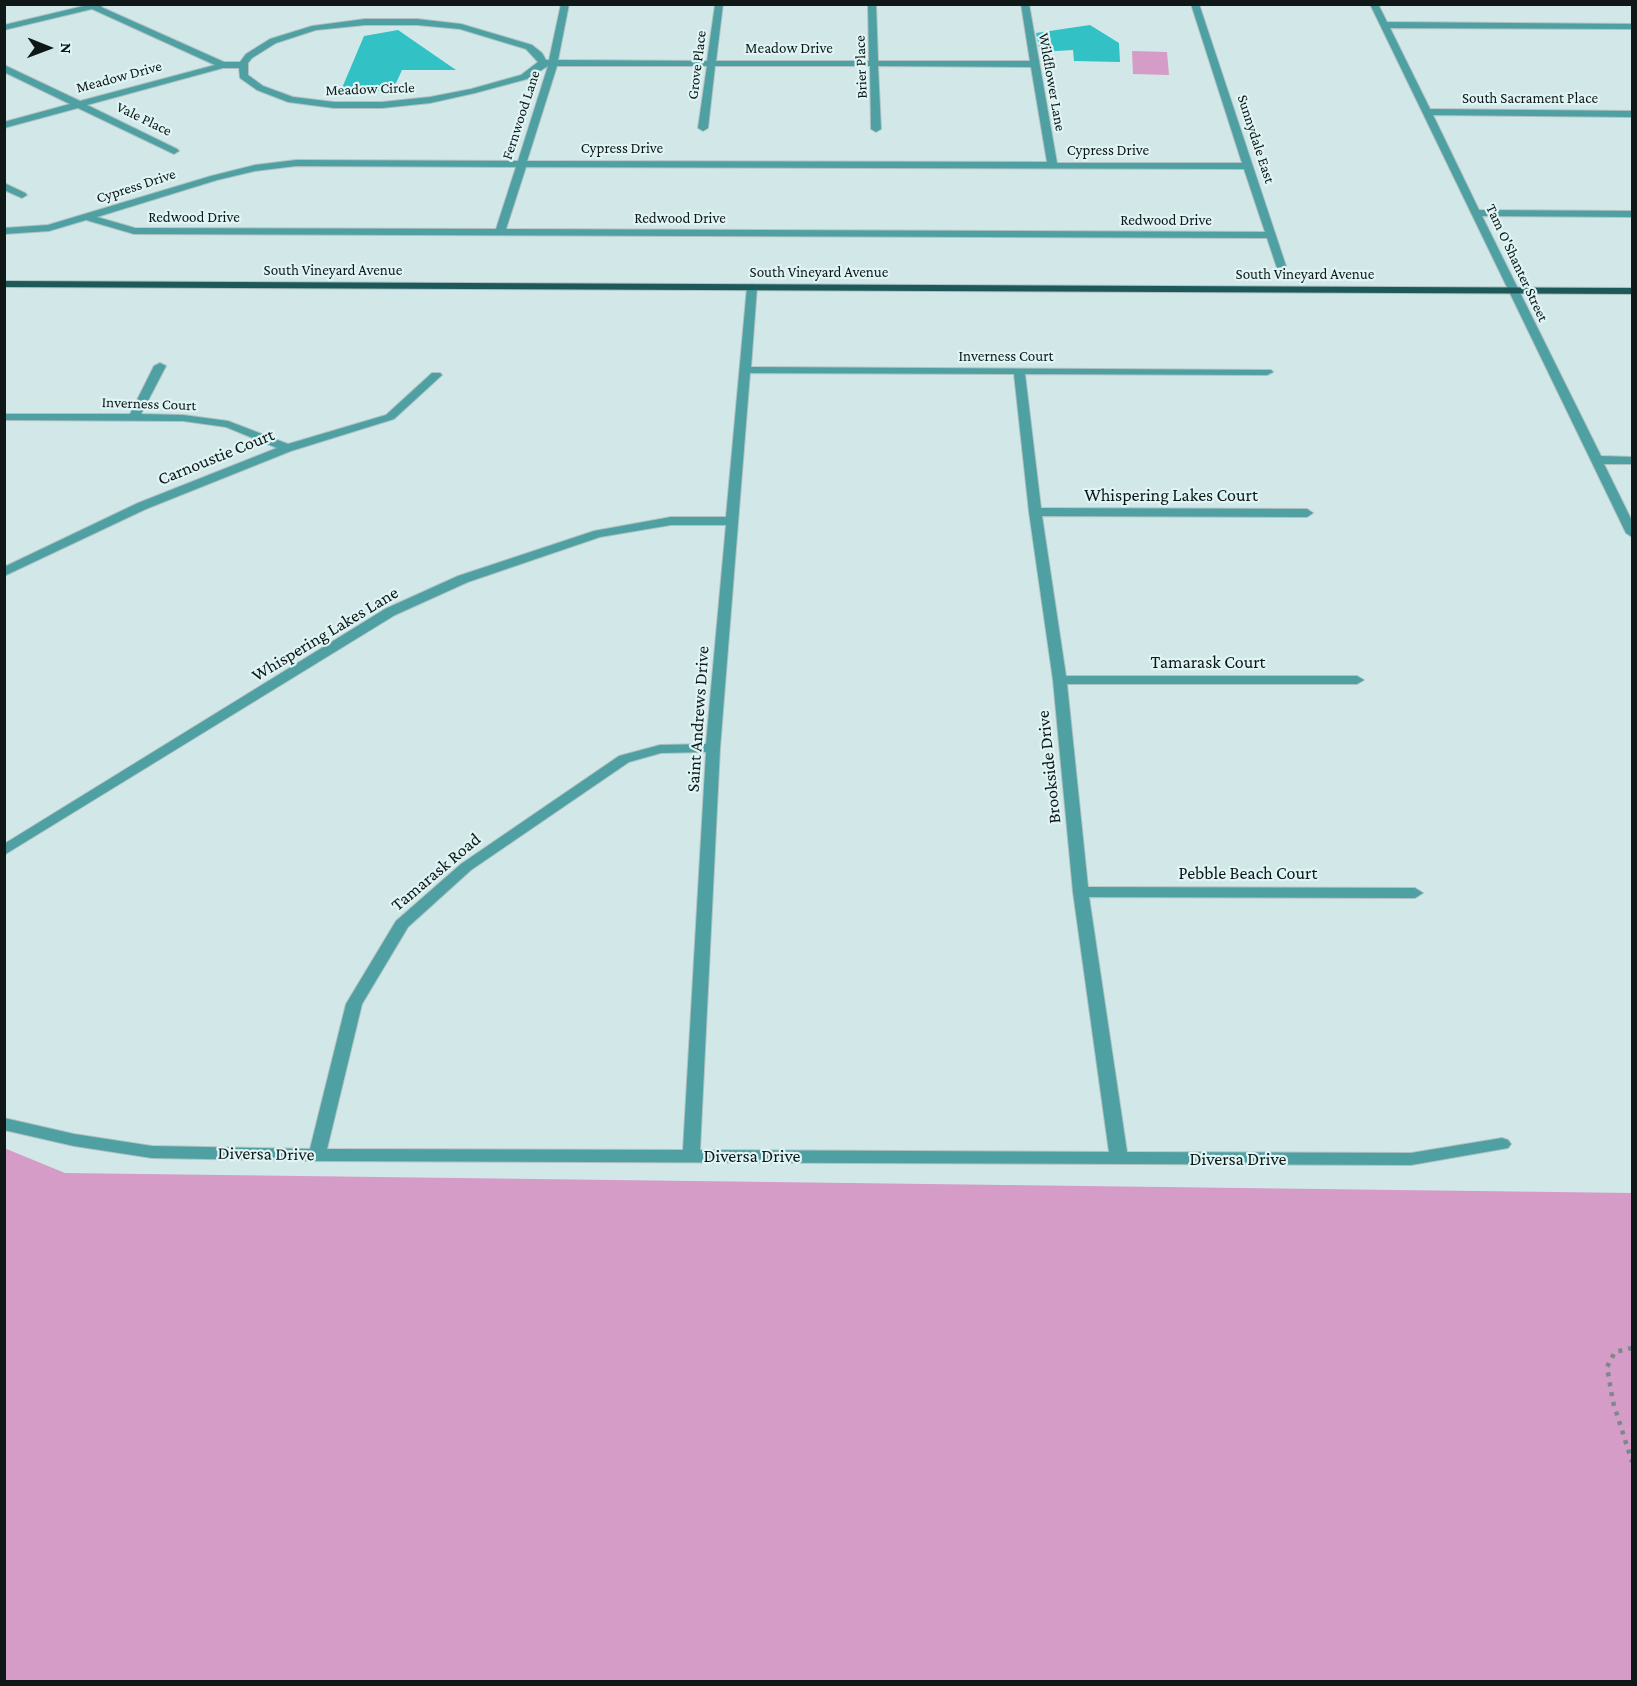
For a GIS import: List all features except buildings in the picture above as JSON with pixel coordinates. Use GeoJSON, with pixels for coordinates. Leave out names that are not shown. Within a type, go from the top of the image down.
{"type":"FeatureCollection","features":[{"type":"Feature","properties":{"kind":"main road","name":"South Vineyard Avenue"},"geometry":{"type":"LineString","coordinates":[[4,284],[1632,291]]}},
{"type":"Feature","properties":{"kind":"street"},"geometry":{"type":"LineString","coordinates":[[4,28],[106,4]]}},
{"type":"Feature","properties":{"kind":"street","name":"Fernwood Lane"},"geometry":{"type":"LineString","coordinates":[[500,232],[522,162],[565,4]]}},
{"type":"Feature","properties":{"kind":"street","name":"Grove Place"},"geometry":{"type":"LineString","coordinates":[[703,128],[719,4]]}},
{"type":"Feature","properties":{"kind":"street","name":"Brier Place"},"geometry":{"type":"LineString","coordinates":[[872,4],[876,129]]}},
{"type":"Feature","properties":{"kind":"street","name":"Wildflower Lane"},"geometry":{"type":"LineString","coordinates":[[1025,4],[1052,164]]}},
{"type":"Feature","properties":{"kind":"street","name":"Sunnydale East"},"geometry":{"type":"LineString","coordinates":[[1195,4],[1281,266]]}},
{"type":"Feature","properties":{"kind":"street","name":"Tam O'Shanter Street"},"geometry":{"type":"LineString","coordinates":[[1374,4],[1478,213],[1512,290],[1632,533]]}},
{"type":"Feature","properties":{"kind":"street"},"geometry":{"type":"LineString","coordinates":[[93,7],[223,65]]}},
{"type":"Feature","properties":{"kind":"street"},"geometry":{"type":"LineString","coordinates":[[243,65],[256,50],[295,33],[339,24],[391,22],[461,27],[496,36],[529,47],[548,63]]}},
{"type":"Feature","properties":{"kind":"street"},"geometry":{"type":"LineString","coordinates":[[1385,25],[1632,26]]}},
{"type":"Feature","properties":{"kind":"street","name":"Meadow Drive"},"geometry":{"type":"LineString","coordinates":[[548,63],[1035,64]]}},
{"type":"Feature","properties":{"kind":"street","name":"Meadow Circle"},"geometry":{"type":"LineString","coordinates":[[243,65],[243,76],[273,94],[313,103],[357,106],[407,103],[472,91],[524,77],[548,63]]}},
{"type":"Feature","properties":{"kind":"street","name":"Meadow Drive"},"geometry":{"type":"LineString","coordinates":[[4,125],[223,65],[243,65]]}},
{"type":"Feature","properties":{"kind":"street","name":"Vale Place"},"geometry":{"type":"LineString","coordinates":[[4,68],[174,151]]}},
{"type":"Feature","properties":{"kind":"street","name":"South Sacrament Place"},"geometry":{"type":"LineString","coordinates":[[1428,112],[1632,114]]}},
{"type":"Feature","properties":{"kind":"street","name":"Cypress Drive"},"geometry":{"type":"LineString","coordinates":[[4,231],[49,228],[90,218],[168,191],[265,166],[334,161],[1248,166]]}},
{"type":"Feature","properties":{"kind":"street"},"geometry":{"type":"LineString","coordinates":[[4,186],[21,195]]}},
{"type":"Feature","properties":{"kind":"street"},"geometry":{"type":"LineString","coordinates":[[1478,213],[1632,214]]}},
{"type":"Feature","properties":{"kind":"street","name":"Redwood Drive"},"geometry":{"type":"LineString","coordinates":[[90,218],[134,231],[1271,236]]}},
{"type":"Feature","properties":{"kind":"street","name":"Saint Andrews Drive"},"geometry":{"type":"LineString","coordinates":[[691,1155],[713,748],[752,287]]}},
{"type":"Feature","properties":{"kind":"street"},"geometry":{"type":"LineString","coordinates":[[134,417],[160,366]]}},
{"type":"Feature","properties":{"kind":"street","name":"Inverness Court"},"geometry":{"type":"LineString","coordinates":[[746,370],[1267,372]]}},
{"type":"Feature","properties":{"kind":"street","name":"Brookside Drive"},"geometry":{"type":"LineString","coordinates":[[1019,371],[1035,512],[1060,680],[1081,892],[1119,1159]]}},
{"type":"Feature","properties":{"kind":"street","name":"Carnoustie Court"},"geometry":{"type":"LineString","coordinates":[[4,572],[142,506],[287,448],[390,417],[436,375]]}},
{"type":"Feature","properties":{"kind":"street","name":"Inverness Court"},"geometry":{"type":"LineString","coordinates":[[4,417],[183,418],[228,424],[287,448]]}},
{"type":"Feature","properties":{"kind":"street"},"geometry":{"type":"LineString","coordinates":[[1596,460],[1632,460]]}},
{"type":"Feature","properties":{"kind":"street","name":"Whispering Lakes Court"},"geometry":{"type":"LineString","coordinates":[[1035,512],[1307,513]]}},
{"type":"Feature","properties":{"kind":"street","name":"Whispering Lakes Lane"},"geometry":{"type":"LineString","coordinates":[[4,851],[390,612],[463,579],[598,534],[671,521],[731,521]]}},
{"type":"Feature","properties":{"kind":"street","name":"Tamarask Court"},"geometry":{"type":"LineString","coordinates":[[1060,680],[1357,680]]}},
{"type":"Feature","properties":{"kind":"street","name":"Tamarask Road"},"geometry":{"type":"LineString","coordinates":[[317,1155],[354,1004],[402,924],[466,867],[624,759],[660,749],[713,748]]}},
{"type":"Feature","properties":{"kind":"street","name":"Pebble Beach Court"},"geometry":{"type":"LineString","coordinates":[[1081,892],[1415,892]]}},
{"type":"Feature","properties":{"kind":"street","name":"Diversa Drive"},"geometry":{"type":"LineString","coordinates":[[4,1124],[74,1140],[152,1152],[317,1155],[1412,1159],[1502,1144]]}},
{"type":"Feature","properties":{"kind":"path"},"geometry":{"type":"LineString","coordinates":[[1632,1348],[1615,1352],[1607,1367],[1613,1402],[1632,1462]]}},
{"type":"Feature","properties":{"kind":"shaded area"},"geometry":{"type":"Polygon","coordinates":[[[1132,51],[1167,52],[1169,75],[1133,74],[1132,51]]]}},
{"type":"Feature","properties":{"kind":"shaded area"},"geometry":{"type":"Polygon","coordinates":[[[4,1148],[65,1173],[1632,1193],[1632,1681],[5,1681],[4,1148]]]}}]}
